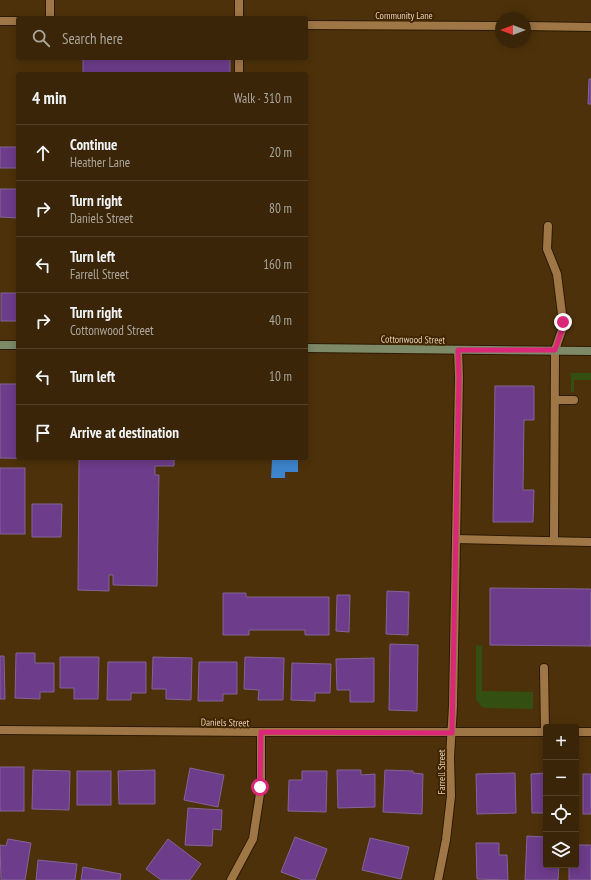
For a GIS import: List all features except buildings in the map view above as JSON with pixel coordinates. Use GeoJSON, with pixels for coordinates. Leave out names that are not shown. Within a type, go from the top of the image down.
{"type":"FeatureCollection","features":[{"type":"Feature","properties":{"kind":"street"},"geometry":{"type":"LineString","coordinates":[[50,0],[50,16]]}},
{"type":"Feature","properties":{"kind":"street"},"geometry":{"type":"LineString","coordinates":[[239,0],[239,16]]}},
{"type":"Feature","properties":{"kind":"street"},"geometry":{"type":"LineString","coordinates":[[0,21],[16,21]]}},
{"type":"Feature","properties":{"kind":"street","name":"Community Lane"},"geometry":{"type":"LineString","coordinates":[[308,25],[495,26]]}},
{"type":"Feature","properties":{"kind":"street"},"geometry":{"type":"LineString","coordinates":[[531,26],[591,27]]}},
{"type":"Feature","properties":{"kind":"street"},"geometry":{"type":"LineString","coordinates":[[239,60],[239,72]]}},
{"type":"Feature","properties":{"kind":"street"},"geometry":{"type":"LineString","coordinates":[[548,226],[547,249],[557,274],[563,322],[562,330],[555,350],[554,542]]}},
{"type":"Feature","properties":{"kind":"street"},"geometry":{"type":"LineString","coordinates":[[0,345],[16,345]]}},
{"type":"Feature","properties":{"kind":"street","name":"Cottonwood Street"},"geometry":{"type":"LineString","coordinates":[[308,348],[591,351]]}},
{"type":"Feature","properties":{"kind":"street","name":"Farrell Street"},"geometry":{"type":"LineString","coordinates":[[438,880],[446,840],[451,796],[458,350]]}},
{"type":"Feature","properties":{"kind":"street"},"geometry":{"type":"LineString","coordinates":[[555,400],[574,400]]}},
{"type":"Feature","properties":{"kind":"street"},"geometry":{"type":"LineString","coordinates":[[456,539],[591,542]]}},
{"type":"Feature","properties":{"kind":"street"},"geometry":{"type":"LineString","coordinates":[[544,668],[545,724]]}},
{"type":"Feature","properties":{"kind":"street","name":"Daniels Street"},"geometry":{"type":"LineString","coordinates":[[0,730],[452,733],[543,732]]}},
{"type":"Feature","properties":{"kind":"street"},"geometry":{"type":"LineString","coordinates":[[231,880],[253,838],[260,787],[261,732]]}},
{"type":"Feature","properties":{"kind":"street"},"geometry":{"type":"LineString","coordinates":[[579,732],[591,732]]}},
{"type":"Feature","properties":{"kind":"green space"},"geometry":{"type":"Polygon","coordinates":[[[571,373],[591,373],[591,380],[574,380],[574,392],[571,392],[571,373]]]}},
{"type":"Feature","properties":{"kind":"green space"},"geometry":{"type":"Polygon","coordinates":[[[476,645],[482,646],[482,691],[533,692],[533,709],[482,707],[476,700],[476,645]]]}},
{"type":"Feature","properties":{"kind":"water"},"geometry":{"type":"Polygon","coordinates":[[[272,460],[298,460],[298,472],[285,472],[285,478],[271,478],[272,460]]]}},
{"type":"Feature","properties":{"kind":"route"},"geometry":{"type":"LineString","coordinates":[[260,787],[261,732],[452,733],[459,377],[458,350],[555,350],[562,330],[563,322]]}}]}
